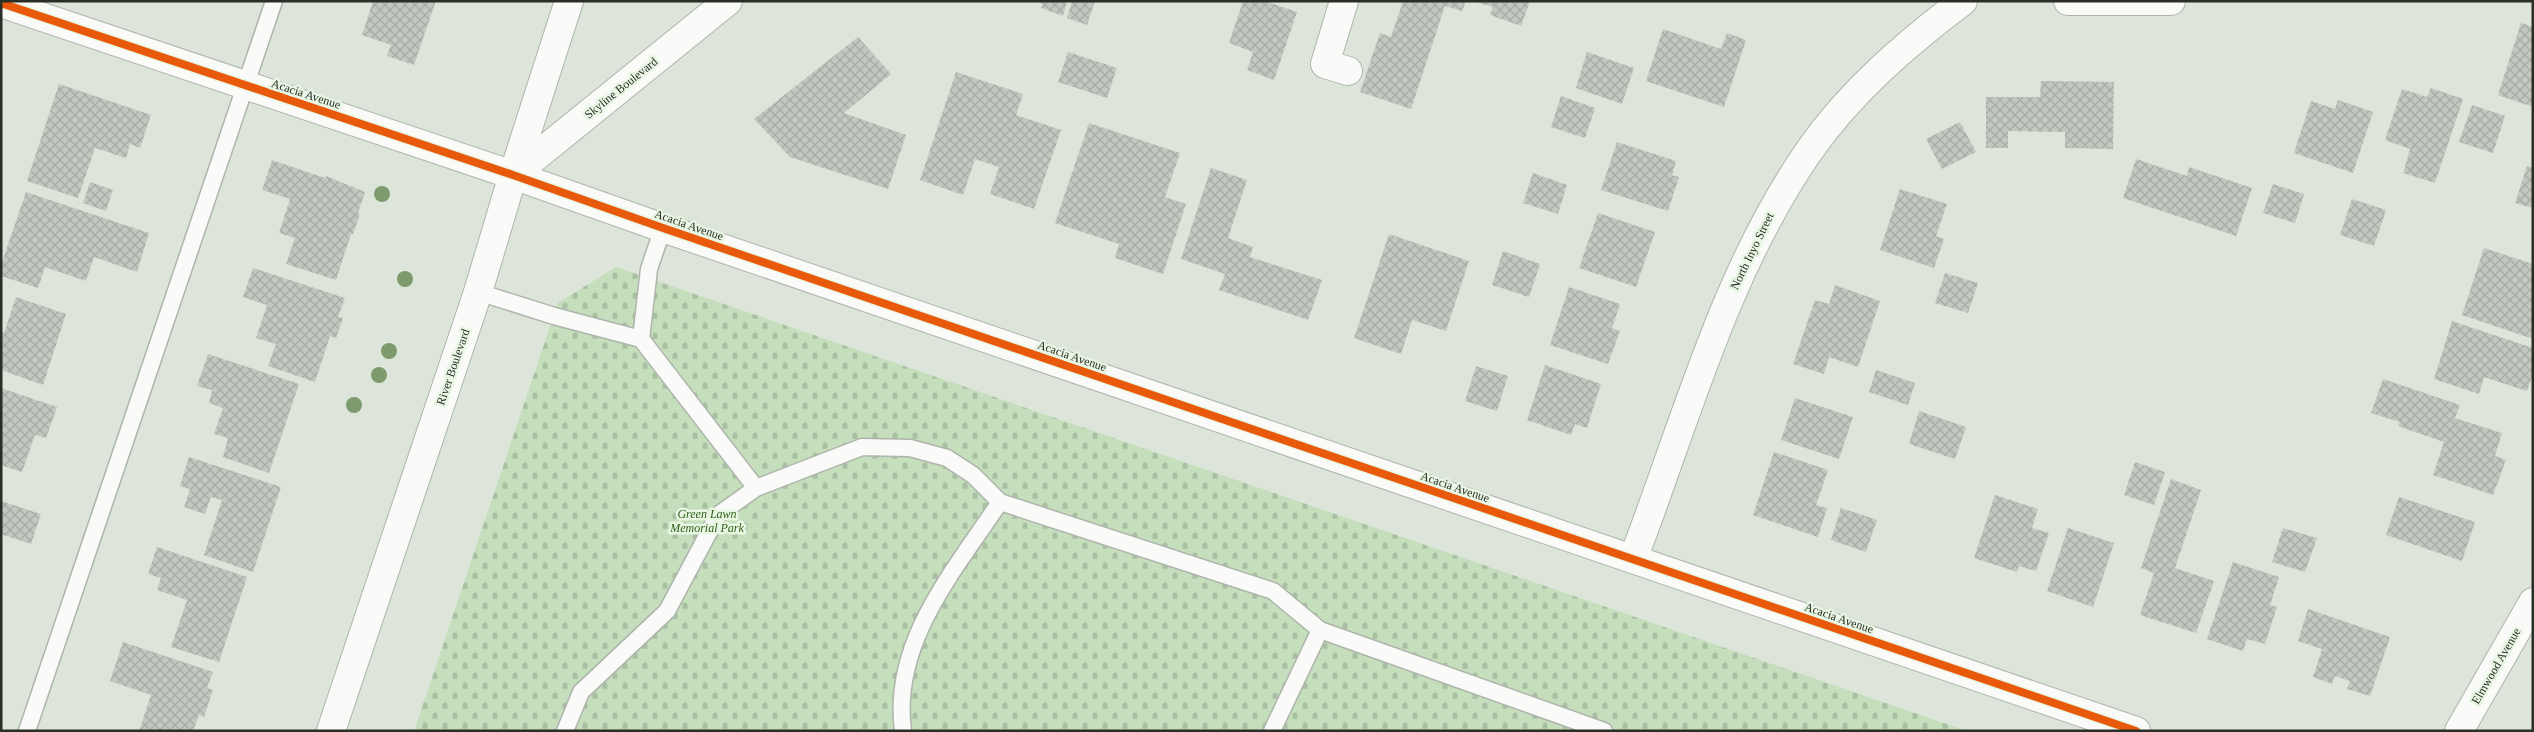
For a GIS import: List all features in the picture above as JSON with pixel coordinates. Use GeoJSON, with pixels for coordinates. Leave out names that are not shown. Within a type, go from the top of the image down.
{"type":"FeatureCollection","features":[{"type":"Feature","properties":{"kind":"street","name":"River Boulevard"},"geometry":{"type":"LineString","coordinates":[[330,731],[478,292],[513,175],[569,1]]}},
{"type":"Feature","properties":{"kind":"street","name":"Skyline Boulevard"},"geometry":{"type":"LineString","coordinates":[[513,175],[728,1]]}},
{"type":"Feature","properties":{"kind":"street"},"geometry":{"type":"LineString","coordinates":[[1344,1],[1325,64],[1348,71]]}},
{"type":"Feature","properties":{"kind":"street","name":"North Inyo Street"},"geometry":{"type":"LineString","coordinates":[[1632,559],[1732,289],[1768,217],[1810,150],[1854,97],[1911,41],[1963,1]]}},
{"type":"Feature","properties":{"kind":"street"},"geometry":{"type":"LineString","coordinates":[[2068,1],[2171,1]]}},
{"type":"Feature","properties":{"kind":"street","name":"Acacia Avenue"},"geometry":{"type":"LineString","coordinates":[[1,3],[513,175],[662,228],[2136,731]]}},
{"type":"Feature","properties":{"kind":"street","name":"Elmwood Avenue"},"geometry":{"type":"LineString","coordinates":[[2460,731],[2533,602]]}},
{"type":"Feature","properties":{"kind":"lane"},"geometry":{"type":"LineString","coordinates":[[27,731],[274,1]]}},
{"type":"Feature","properties":{"kind":"lane"},"geometry":{"type":"LineString","coordinates":[[641,339],[648,269],[662,228]]}},
{"type":"Feature","properties":{"kind":"lane"},"geometry":{"type":"LineString","coordinates":[[478,292],[554,316],[641,339],[756,488]]}},
{"type":"Feature","properties":{"kind":"lane"},"geometry":{"type":"LineString","coordinates":[[565,731],[581,692],[667,611],[718,515],[756,488],[862,447],[910,448],[947,458],[973,475],[1000,502],[1273,591],[1320,630],[1604,731]]}},
{"type":"Feature","properties":{"kind":"lane"},"geometry":{"type":"LineString","coordinates":[[903,731],[904,676],[924,618],[1000,502]]}},
{"type":"Feature","properties":{"kind":"lane"},"geometry":{"type":"LineString","coordinates":[[1272,731],[1320,630]]}},
{"type":"Feature","properties":{"kind":"green space","name":"Green Lawn Memorial Park"},"geometry":{"type":"Polygon","coordinates":[[[616,267],[1967,731],[414,731],[558,303],[616,267]]]}},
{"type":"Feature","properties":{"kind":"building"},"geometry":{"type":"Polygon","coordinates":[[[373,1],[436,1],[414,65],[387,56],[391,45],[362,35],[373,1]]]}},
{"type":"Feature","properties":{"kind":"building"},"geometry":{"type":"Polygon","coordinates":[[[1036,1],[1067,1],[1063,16],[1041,8],[1042,4],[1036,1]]]}},
{"type":"Feature","properties":{"kind":"building"},"geometry":{"type":"Polygon","coordinates":[[[1072,1],[1095,1],[1087,25],[1067,18],[1072,1]]]}},
{"type":"Feature","properties":{"kind":"building"},"geometry":{"type":"Polygon","coordinates":[[[1243,1],[1265,1],[1297,12],[1274,80],[1247,70],[1253,52],[1229,43],[1243,1]]]}},
{"type":"Feature","properties":{"kind":"building"},"geometry":{"type":"Polygon","coordinates":[[[1403,1],[1466,1],[1462,11],[1445,6],[1411,109],[1360,92],[1380,33],[1391,37],[1403,1]]]}},
{"type":"Feature","properties":{"kind":"building"},"geometry":{"type":"Polygon","coordinates":[[[1530,1],[1521,26],[1490,15],[1493,7],[1476,2],[1530,1]]]}},
{"type":"Feature","properties":{"kind":"building"},"geometry":{"type":"Polygon","coordinates":[[[2521,23],[2533,27],[2533,107],[2498,95],[2521,23]]]}},
{"type":"Feature","properties":{"kind":"building"},"geometry":{"type":"Polygon","coordinates":[[[1663,29],[1721,49],[1727,33],[1746,40],[1724,107],[1646,81],[1663,29]]]}},
{"type":"Feature","properties":{"kind":"building"},"geometry":{"type":"Polygon","coordinates":[[[858,37],[891,74],[844,113],[906,135],[888,189],[790,157],[754,119],[858,37]]]}},
{"type":"Feature","properties":{"kind":"building"},"geometry":{"type":"Polygon","coordinates":[[[1068,52],[1117,68],[1107,98],[1058,82],[1068,52]]]}},
{"type":"Feature","properties":{"kind":"building"},"geometry":{"type":"Polygon","coordinates":[[[1587,52],[1634,68],[1622,104],[1576,88],[1587,52]]]}},
{"type":"Feature","properties":{"kind":"building"},"geometry":{"type":"Polygon","coordinates":[[[956,72],[1023,94],[1016,115],[1061,130],[1034,209],[990,194],[999,167],[975,159],[963,195],[920,180],[956,72]]]}},
{"type":"Feature","properties":{"kind":"building"},"geometry":{"type":"Polygon","coordinates":[[[2041,81],[2114,82],[2113,149],[2065,148],[2065,132],[2008,131],[2008,148],[1986,148],[1986,97],[2040,97],[2041,81]]]}},
{"type":"Feature","properties":{"kind":"building"},"geometry":{"type":"Polygon","coordinates":[[[59,84],[151,115],[140,148],[130,144],[126,158],[95,148],[78,198],[27,181],[59,84]]]}},
{"type":"Feature","properties":{"kind":"building"},"geometry":{"type":"Polygon","coordinates":[[[2431,88],[2463,99],[2435,183],[2403,173],[2410,149],[2385,140],[2402,89],[2427,97],[2431,88]]]}},
{"type":"Feature","properties":{"kind":"building"},"geometry":{"type":"Polygon","coordinates":[[[1561,96],[1595,108],[1585,138],[1551,127],[1561,96]]]}},
{"type":"Feature","properties":{"kind":"building"},"geometry":{"type":"Polygon","coordinates":[[[2338,100],[2373,112],[2353,173],[2294,153],[2311,101],[2335,109],[2338,100]]]}},
{"type":"Feature","properties":{"kind":"building"},"geometry":{"type":"Polygon","coordinates":[[[2472,105],[2505,116],[2493,153],[2459,142],[2472,105]]]}},
{"type":"Feature","properties":{"kind":"building"},"geometry":{"type":"Polygon","coordinates":[[[1960,122],[1976,152],[1942,169],[1926,139],[1960,122]]]}},
{"type":"Feature","properties":{"kind":"building"},"geometry":{"type":"Polygon","coordinates":[[[1089,123],[1180,153],[1165,197],[1186,204],[1163,274],[1115,258],[1119,244],[1055,223],[1089,123]]]}},
{"type":"Feature","properties":{"kind":"building"},"geometry":{"type":"Polygon","coordinates":[[[1617,142],[1676,161],[1672,175],[1679,177],[1668,211],[1601,190],[1617,142]]]}},
{"type":"Feature","properties":{"kind":"building"},"geometry":{"type":"Polygon","coordinates":[[[2136,159],[2187,176],[2189,167],[2252,188],[2236,236],[2123,198],[2136,159]]]}},
{"type":"Feature","properties":{"kind":"building"},"geometry":{"type":"Polygon","coordinates":[[[272,160],[325,178],[326,176],[365,192],[358,213],[360,214],[353,234],[351,234],[336,280],[286,264],[295,238],[279,233],[290,199],[262,190],[272,160]]]}},
{"type":"Feature","properties":{"kind":"building"},"geometry":{"type":"Polygon","coordinates":[[[2527,166],[2533,168],[2533,208],[2515,203],[2527,166]]]}},
{"type":"Feature","properties":{"kind":"building"},"geometry":{"type":"Polygon","coordinates":[[[1211,168],[1247,180],[1228,238],[1253,247],[1250,257],[1322,280],[1308,320],[1219,290],[1225,274],[1181,259],[1211,168]]]}},
{"type":"Feature","properties":{"kind":"building"},"geometry":{"type":"Polygon","coordinates":[[[1533,173],[1567,185],[1558,214],[1523,203],[1533,173]]]}},
{"type":"Feature","properties":{"kind":"building"},"geometry":{"type":"Polygon","coordinates":[[[90,182],[113,190],[106,211],[83,203],[90,182]]]}},
{"type":"Feature","properties":{"kind":"building"},"geometry":{"type":"Polygon","coordinates":[[[2273,184],[2304,194],[2295,223],[2263,213],[2273,184]]]}},
{"type":"Feature","properties":{"kind":"building"},"geometry":{"type":"Polygon","coordinates":[[[1900,189],[1947,204],[1936,236],[1944,239],[1934,268],[1880,250],[1900,189]]]}},
{"type":"Feature","properties":{"kind":"building"},"geometry":{"type":"Polygon","coordinates":[[[26,192],[149,233],[137,272],[94,257],[86,281],[45,267],[38,288],[1,276],[1,265],[26,192]]]}},
{"type":"Feature","properties":{"kind":"building"},"geometry":{"type":"Polygon","coordinates":[[[2352,199],[2386,210],[2374,246],[2340,235],[2352,199]]]}},
{"type":"Feature","properties":{"kind":"building"},"geometry":{"type":"Polygon","coordinates":[[[1598,213],[1655,232],[1636,287],[1579,268],[1598,213]]]}},
{"type":"Feature","properties":{"kind":"building"},"geometry":{"type":"Polygon","coordinates":[[[1389,234],[1469,261],[1446,331],[1412,320],[1401,354],[1354,338],[1389,234]]]}},
{"type":"Feature","properties":{"kind":"building"},"geometry":{"type":"Polygon","coordinates":[[[2484,248],[2533,264],[2533,339],[2462,315],[2484,248]]]}},
{"type":"Feature","properties":{"kind":"building"},"geometry":{"type":"Polygon","coordinates":[[[1503,251],[1540,264],[1529,297],[1492,285],[1503,251]]]}},
{"type":"Feature","properties":{"kind":"building"},"geometry":{"type":"Polygon","coordinates":[[[253,268],[345,298],[338,317],[343,318],[336,338],[330,336],[315,382],[268,366],[276,344],[256,338],[267,305],[243,297],[253,268]]]}},
{"type":"Feature","properties":{"kind":"building"},"geometry":{"type":"Polygon","coordinates":[[[1945,273],[1978,283],[1968,313],[1935,303],[1945,273]]]}},
{"type":"Feature","properties":{"kind":"building"},"geometry":{"type":"Polygon","coordinates":[[[1835,285],[1880,301],[1858,367],[1829,357],[1824,374],[1793,364],[1815,300],[1829,304],[1835,285]]]}},
{"type":"Feature","properties":{"kind":"building"},"geometry":{"type":"Polygon","coordinates":[[[1569,287],[1620,304],[1612,328],[1620,331],[1608,364],[1550,345],[1569,287]]]}},
{"type":"Feature","properties":{"kind":"building"},"geometry":{"type":"Polygon","coordinates":[[[16,297],[66,314],[43,385],[1,370],[1,332],[4,333],[16,297]]]}},
{"type":"Feature","properties":{"kind":"building"},"geometry":{"type":"Polygon","coordinates":[[[2452,321],[2533,348],[2533,374],[2527,391],[2484,377],[2479,394],[2434,379],[2452,321]]]}},
{"type":"Feature","properties":{"kind":"building"},"geometry":{"type":"Polygon","coordinates":[[[208,354],[299,384],[269,473],[223,457],[228,438],[214,434],[223,408],[209,403],[212,390],[197,386],[208,354]]]}},
{"type":"Feature","properties":{"kind":"building"},"geometry":{"type":"Polygon","coordinates":[[[1545,365],[1601,384],[1587,428],[1575,424],[1571,435],[1527,420],[1545,365]]]}},
{"type":"Feature","properties":{"kind":"building"},"geometry":{"type":"Polygon","coordinates":[[[1476,366],[1508,376],[1497,411],[1465,401],[1476,366]]]}},
{"type":"Feature","properties":{"kind":"building"},"geometry":{"type":"Polygon","coordinates":[[[1876,370],[1915,383],[1908,405],[1869,392],[1876,370]]]}},
{"type":"Feature","properties":{"kind":"building"},"geometry":{"type":"Polygon","coordinates":[[[2383,379],[2460,405],[2455,418],[2502,433],[2495,456],[2506,460],[2493,495],[2433,475],[2444,442],[2398,426],[2400,422],[2371,413],[2383,379]]]}},
{"type":"Feature","properties":{"kind":"building"},"geometry":{"type":"Polygon","coordinates":[[[1,388],[57,407],[46,438],[35,435],[22,472],[1,465],[1,388]]]}},
{"type":"Feature","properties":{"kind":"building"},"geometry":{"type":"Polygon","coordinates":[[[1795,398],[1853,417],[1839,459],[1781,440],[1795,398]]]}},
{"type":"Feature","properties":{"kind":"building"},"geometry":{"type":"Polygon","coordinates":[[[1919,411],[1966,427],[1955,459],[1909,444],[1919,411]]]}},
{"type":"Feature","properties":{"kind":"building"},"geometry":{"type":"Polygon","coordinates":[[[1774,452],[1828,470],[1816,505],[1827,508],[1818,537],[1753,515],[1774,452]]]}},
{"type":"Feature","properties":{"kind":"building"},"geometry":{"type":"Polygon","coordinates":[[[189,457],[281,487],[253,572],[204,555],[222,500],[211,497],[205,514],[184,507],[190,489],[180,486],[189,457]]]}},
{"type":"Feature","properties":{"kind":"building"},"geometry":{"type":"Polygon","coordinates":[[[2135,462],[2165,472],[2154,505],[2124,495],[2135,462]]]}},
{"type":"Feature","properties":{"kind":"building"},"geometry":{"type":"Polygon","coordinates":[[[2171,479],[2201,490],[2175,568],[2214,581],[2196,633],[2140,615],[2154,573],[2141,568],[2171,479]]]}},
{"type":"Feature","properties":{"kind":"building"},"geometry":{"type":"Polygon","coordinates":[[[1995,495],[2038,509],[2032,528],[2049,533],[2036,571],[2019,566],[2017,572],[1974,558],[1995,495]]]}},
{"type":"Feature","properties":{"kind":"building"},"geometry":{"type":"Polygon","coordinates":[[[2399,497],[2475,522],[2462,561],[2386,535],[2399,497]]]}},
{"type":"Feature","properties":{"kind":"building"},"geometry":{"type":"Polygon","coordinates":[[[1,501],[41,514],[31,544],[1,534],[1,501]]]}},
{"type":"Feature","properties":{"kind":"building"},"geometry":{"type":"Polygon","coordinates":[[[1841,508],[1877,520],[1866,552],[1831,540],[1841,508]]]}},
{"type":"Feature","properties":{"kind":"building"},"geometry":{"type":"Polygon","coordinates":[[[2068,528],[2114,543],[2093,607],[2047,591],[2068,528]]]}},
{"type":"Feature","properties":{"kind":"building"},"geometry":{"type":"Polygon","coordinates":[[[2283,528],[2317,538],[2305,572],[2272,562],[2283,528]]]}},
{"type":"Feature","properties":{"kind":"building"},"geometry":{"type":"Polygon","coordinates":[[[157,547],[247,577],[219,662],[171,647],[187,600],[157,590],[161,578],[148,574],[157,547]]]}},
{"type":"Feature","properties":{"kind":"building"},"geometry":{"type":"Polygon","coordinates":[[[2233,562],[2279,577],[2270,605],[2277,607],[2265,644],[2247,639],[2243,651],[2207,639],[2233,562]]]}},
{"type":"Feature","properties":{"kind":"building"},"geometry":{"type":"Polygon","coordinates":[[[2308,609],[2390,637],[2370,696],[2347,689],[2350,681],[2335,676],[2332,684],[2313,677],[2322,649],[2298,641],[2308,609]]]}},
{"type":"Feature","properties":{"kind":"building"},"geometry":{"type":"Polygon","coordinates":[[[123,642],[213,672],[207,688],[213,690],[204,717],[199,715],[193,731],[139,731],[151,695],[110,681],[123,642]]]}},
{"type":"Feature","properties":{"kind":"cycle path"},"geometry":{"type":"LineString","coordinates":[[1,3],[513,175],[663,228],[2136,731]]}}]}
